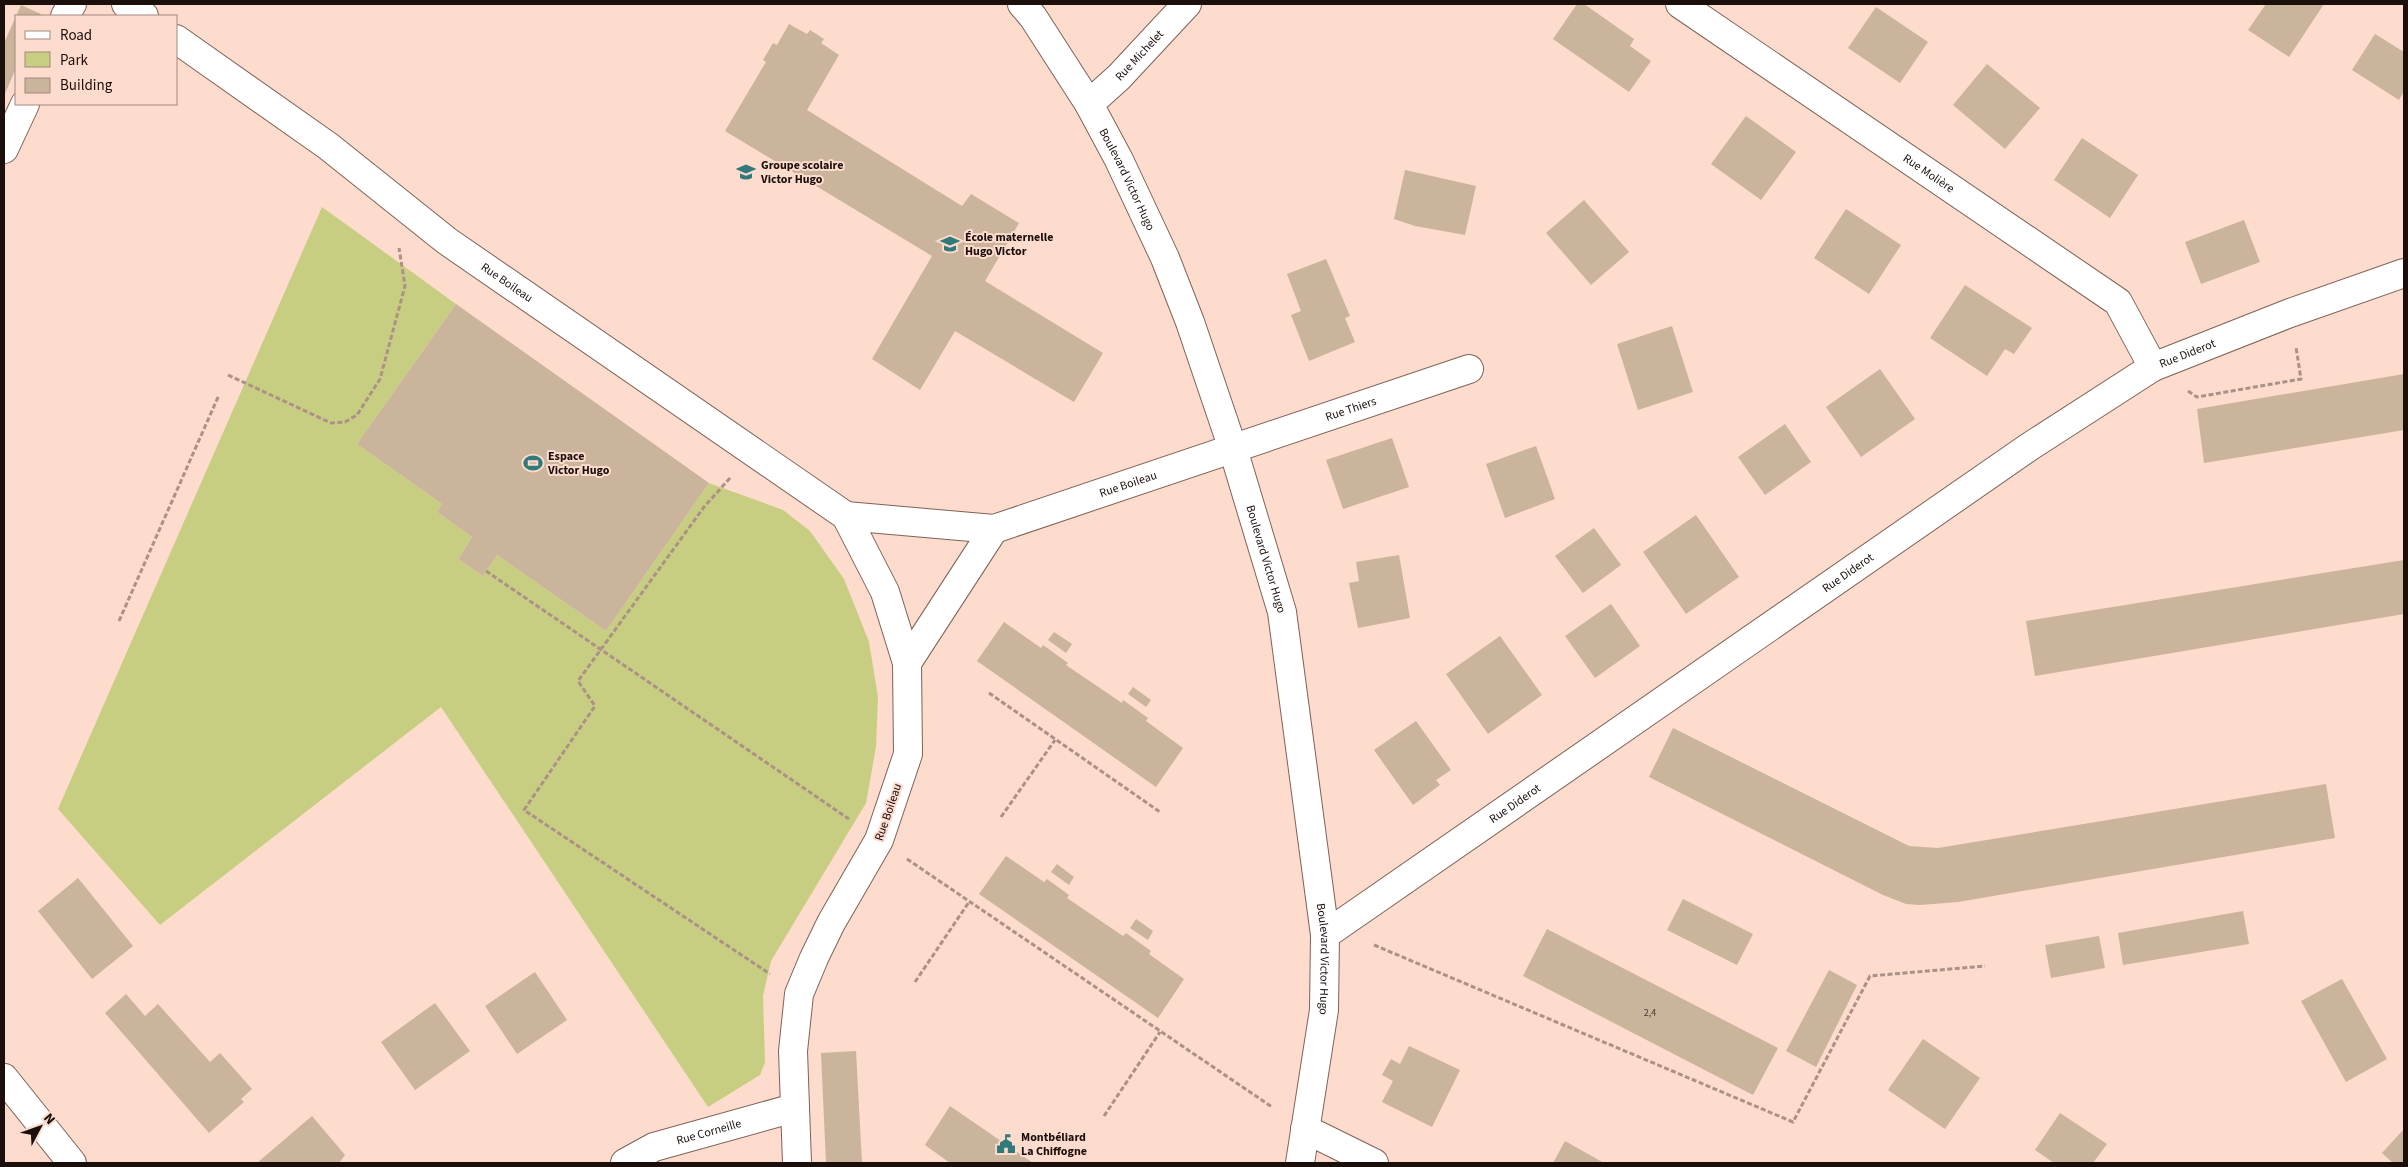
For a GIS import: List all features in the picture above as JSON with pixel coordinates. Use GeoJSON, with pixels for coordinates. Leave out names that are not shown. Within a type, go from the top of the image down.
{"type":"FeatureCollection","features":[{"type":"Feature","properties":{"kind":"street"},"geometry":{"type":"LineString","coordinates":[[66,15],[72,4]]}},
{"type":"Feature","properties":{"kind":"street"},"geometry":{"type":"LineString","coordinates":[[126,4],[142,15]]}},
{"type":"Feature","properties":{"kind":"street","name":"Boulevard Victor Hugo"},"geometry":{"type":"LineString","coordinates":[[1022,4],[1033,17],[1089,104],[1120,160],[1168,268],[1190,322],[1233,449],[1282,612],[1325,935],[1324,1010],[1300,1163]]}},
{"type":"Feature","properties":{"kind":"street","name":"Rue Michelet"},"geometry":{"type":"LineString","coordinates":[[1089,104],[1119,78],[1187,4]]}},
{"type":"Feature","properties":{"kind":"street","name":"Rue Molière"},"geometry":{"type":"LineString","coordinates":[[1680,4],[2118,302],[2153,367]]}},
{"type":"Feature","properties":{"kind":"street","name":"Rue Boileau"},"geometry":{"type":"LineString","coordinates":[[178,40],[328,146],[447,240],[846,516],[885,592],[907,663],[908,754],[879,840],[831,923],[799,994],[793,1051],[794,1108],[798,1163]]}},
{"type":"Feature","properties":{"kind":"street"},"geometry":{"type":"LineString","coordinates":[[4,149],[24,105]]}},
{"type":"Feature","properties":{"kind":"street","name":"Rue Diderot"},"geometry":{"type":"LineString","coordinates":[[1325,935],[2029,448],[2153,367],[2290,313],[2404,273]]}},
{"type":"Feature","properties":{"kind":"street","name":"Rue Thiers"},"geometry":{"type":"LineString","coordinates":[[1233,449],[1469,369]]}},
{"type":"Feature","properties":{"kind":"street","name":"Rue Boileau"},"geometry":{"type":"LineString","coordinates":[[846,516],[994,529],[1233,449]]}},
{"type":"Feature","properties":{"kind":"street"},"geometry":{"type":"LineString","coordinates":[[907,663],[994,529]]}},
{"type":"Feature","properties":{"kind":"street"},"geometry":{"type":"LineString","coordinates":[[4,1078],[72,1163]]}},
{"type":"Feature","properties":{"kind":"street","name":"Rue Corneille"},"geometry":{"type":"LineString","coordinates":[[625,1163],[654,1148],[794,1108]]}},
{"type":"Feature","properties":{"kind":"street"},"geometry":{"type":"LineString","coordinates":[[1305,1129],[1374,1163]]}},
{"type":"Feature","properties":{"kind":"path"},"geometry":{"type":"LineString","coordinates":[[228,375],[331,423],[346,422],[357,414],[380,379],[405,286],[399,247],[408,209]]}},
{"type":"Feature","properties":{"kind":"path"},"geometry":{"type":"LineString","coordinates":[[2153,367],[2198,397],[2302,380],[2290,313]]}},
{"type":"Feature","properties":{"kind":"path"},"geometry":{"type":"LineString","coordinates":[[119,620],[219,395]]}},
{"type":"Feature","properties":{"kind":"path"},"geometry":{"type":"LineString","coordinates":[[731,476],[704,507],[578,681],[595,706],[524,810],[799,994]]}},
{"type":"Feature","properties":{"kind":"path"},"geometry":{"type":"LineString","coordinates":[[486,571],[969,902],[1305,1129]]}},
{"type":"Feature","properties":{"kind":"path"},"geometry":{"type":"LineString","coordinates":[[989,693],[1160,812]]}},
{"type":"Feature","properties":{"kind":"path"},"geometry":{"type":"LineString","coordinates":[[1001,817],[1055,740]]}},
{"type":"Feature","properties":{"kind":"path"},"geometry":{"type":"LineString","coordinates":[[915,982],[969,902]]}},
{"type":"Feature","properties":{"kind":"path"},"geometry":{"type":"LineString","coordinates":[[1367,942],[1793,1122],[1870,976],[1985,966]]}},
{"type":"Feature","properties":{"kind":"path"},"geometry":{"type":"LineString","coordinates":[[1104,1116],[1160,1032]]}},
{"type":"Feature","properties":{"kind":"green space"},"geometry":{"type":"Polygon","coordinates":[[[322,207],[456,304],[357,444],[442,504],[437,512],[472,537],[458,559],[483,576],[497,555],[606,631],[709,483],[783,510],[810,531],[844,579],[869,642],[878,697],[876,747],[866,803],[771,961],[763,996],[765,1062],[760,1075],[708,1107],[441,707],[160,925],[58,809],[322,207]]]}},
{"type":"Feature","properties":{"kind":"building"},"geometry":{"type":"Polygon","coordinates":[[[1577,4],[1584,4],[1634,39],[1630,46],[1651,61],[1629,92],[1553,39],[1577,4]]]}},
{"type":"Feature","properties":{"kind":"building"},"geometry":{"type":"Polygon","coordinates":[[[2266,4],[2324,4],[2289,57],[2248,30],[2266,4]]]}},
{"type":"Feature","properties":{"kind":"building"},"geometry":{"type":"Polygon","coordinates":[[[21,5],[40,15],[16,15],[21,5]]]}},
{"type":"Feature","properties":{"kind":"building"},"geometry":{"type":"Polygon","coordinates":[[[1876,7],[1928,42],[1900,83],[1848,48],[1876,7]]]}},
{"type":"Feature","properties":{"kind":"building"},"geometry":{"type":"Polygon","coordinates":[[[15,18],[15,70],[4,96],[4,43],[15,18]]]}},
{"type":"Feature","properties":{"kind":"building"},"geometry":{"type":"Polygon","coordinates":[[[789,24],[807,34],[810,30],[824,39],[821,43],[839,55],[807,110],[962,206],[971,194],[1019,223],[985,281],[1103,353],[1074,402],[955,331],[920,390],[872,359],[932,256],[725,131],[766,62],[763,60],[773,43],[777,45],[789,24]]]}},
{"type":"Feature","properties":{"kind":"building"},"geometry":{"type":"Polygon","coordinates":[[[2375,34],[2404,52],[2404,91],[2399,100],[2352,70],[2375,34]]]}},
{"type":"Feature","properties":{"kind":"building"},"geometry":{"type":"Polygon","coordinates":[[[1987,64],[2040,108],[2005,149],[1953,105],[1987,64]]]}},
{"type":"Feature","properties":{"kind":"building"},"geometry":{"type":"Polygon","coordinates":[[[1746,116],[1796,152],[1761,200],[1711,164],[1746,116]]]}},
{"type":"Feature","properties":{"kind":"building"},"geometry":{"type":"Polygon","coordinates":[[[2082,138],[2138,175],[2110,218],[2054,180],[2082,138]]]}},
{"type":"Feature","properties":{"kind":"building"},"geometry":{"type":"Polygon","coordinates":[[[1405,170],[1476,186],[1465,235],[1415,226],[1394,219],[1405,170]]]}},
{"type":"Feature","properties":{"kind":"building"},"geometry":{"type":"Polygon","coordinates":[[[1584,200],[1629,252],[1591,285],[1546,233],[1584,200]]]}},
{"type":"Feature","properties":{"kind":"building"},"geometry":{"type":"Polygon","coordinates":[[[1846,209],[1901,245],[1869,294],[1814,258],[1846,209]]]}},
{"type":"Feature","properties":{"kind":"building"},"geometry":{"type":"Polygon","coordinates":[[[2244,220],[2260,262],[2201,284],[2185,242],[2244,220]]]}},
{"type":"Feature","properties":{"kind":"building"},"geometry":{"type":"Polygon","coordinates":[[[1326,259],[1350,316],[1345,318],[1355,342],[1309,361],[1291,315],[1301,311],[1287,274],[1326,259]]]}},
{"type":"Feature","properties":{"kind":"building"},"geometry":{"type":"Polygon","coordinates":[[[1965,285],[2032,328],[2014,354],[2005,349],[1987,376],[1930,338],[1965,285]]]}},
{"type":"Feature","properties":{"kind":"building","name":"Espace Victor Hugo"},"geometry":{"type":"Polygon","coordinates":[[[456,304],[709,483],[606,631],[497,555],[483,576],[458,559],[472,537],[437,512],[442,504],[357,444],[456,304]]]}},
{"type":"Feature","properties":{"kind":"building"},"geometry":{"type":"Polygon","coordinates":[[[1672,326],[1693,392],[1638,410],[1617,344],[1672,326]]]}},
{"type":"Feature","properties":{"kind":"building"},"geometry":{"type":"Polygon","coordinates":[[[1880,369],[1915,419],[1861,457],[1826,407],[1880,369]]]}},
{"type":"Feature","properties":{"kind":"building"},"geometry":{"type":"Polygon","coordinates":[[[2404,374],[2404,430],[2204,463],[2197,409],[2404,374]]]}},
{"type":"Feature","properties":{"kind":"building"},"geometry":{"type":"Polygon","coordinates":[[[1785,424],[1811,462],[1765,495],[1738,457],[1785,424]]]}},
{"type":"Feature","properties":{"kind":"building"},"geometry":{"type":"Polygon","coordinates":[[[1392,438],[1409,487],[1343,509],[1326,460],[1392,438]]]}},
{"type":"Feature","properties":{"kind":"building"},"geometry":{"type":"Polygon","coordinates":[[[1536,446],[1555,499],[1505,518],[1486,464],[1536,446]]]}},
{"type":"Feature","properties":{"kind":"building"},"geometry":{"type":"Polygon","coordinates":[[[1696,515],[1739,577],[1686,614],[1643,552],[1696,515]]]}},
{"type":"Feature","properties":{"kind":"building"},"geometry":{"type":"Polygon","coordinates":[[[1594,528],[1621,565],[1583,593],[1555,556],[1594,528]]]}},
{"type":"Feature","properties":{"kind":"building"},"geometry":{"type":"Polygon","coordinates":[[[1399,555],[1410,618],[1358,628],[1349,583],[1359,581],[1356,562],[1399,555]]]}},
{"type":"Feature","properties":{"kind":"building"},"geometry":{"type":"Polygon","coordinates":[[[2404,560],[2404,614],[2035,676],[2026,621],[2404,560]]]}},
{"type":"Feature","properties":{"kind":"building"},"geometry":{"type":"Polygon","coordinates":[[[1611,604],[1640,646],[1595,678],[1565,636],[1611,604]]]}},
{"type":"Feature","properties":{"kind":"building"},"geometry":{"type":"Polygon","coordinates":[[[1004,622],[1041,648],[1043,645],[1068,663],[1066,665],[1122,703],[1123,700],[1148,718],[1146,721],[1183,748],[1156,787],[977,661],[1004,622]]]}},
{"type":"Feature","properties":{"kind":"building"},"geometry":{"type":"Polygon","coordinates":[[[1054,632],[1072,644],[1066,653],[1048,640],[1054,632]]]}},
{"type":"Feature","properties":{"kind":"building"},"geometry":{"type":"Polygon","coordinates":[[[1500,636],[1542,695],[1488,734],[1446,674],[1500,636]]]}},
{"type":"Feature","properties":{"kind":"building"},"geometry":{"type":"Polygon","coordinates":[[[1133,687],[1151,700],[1146,707],[1128,694],[1133,687]]]}},
{"type":"Feature","properties":{"kind":"building"},"geometry":{"type":"Polygon","coordinates":[[[1416,721],[1451,770],[1436,780],[1440,785],[1413,805],[1374,750],[1416,721]]]}},
{"type":"Feature","properties":{"kind":"building"},"geometry":{"type":"Polygon","coordinates":[[[1673,728],[1909,846],[1938,848],[2326,784],[2335,838],[1958,902],[1920,905],[1906,904],[1883,895],[1649,777],[1673,728]]]}},
{"type":"Feature","properties":{"kind":"building"},"geometry":{"type":"Polygon","coordinates":[[[1006,856],[1044,882],[1047,879],[1069,895],[1067,898],[1123,936],[1126,933],[1151,951],[1149,954],[1184,979],[1158,1018],[979,894],[1006,856]]]}},
{"type":"Feature","properties":{"kind":"building"},"geometry":{"type":"Polygon","coordinates":[[[1057,864],[1074,877],[1069,885],[1051,872],[1057,864]]]}},
{"type":"Feature","properties":{"kind":"building"},"geometry":{"type":"Polygon","coordinates":[[[78,878],[133,946],[92,979],[38,911],[78,878]]]}},
{"type":"Feature","properties":{"kind":"building"},"geometry":{"type":"Polygon","coordinates":[[[1683,899],[1753,934],[1737,965],[1667,930],[1683,899]]]}},
{"type":"Feature","properties":{"kind":"building"},"geometry":{"type":"Polygon","coordinates":[[[2243,911],[2249,944],[2123,965],[2118,933],[2243,911]]]}},
{"type":"Feature","properties":{"kind":"building"},"geometry":{"type":"Polygon","coordinates":[[[1136,919],[1153,931],[1148,940],[1130,928],[1136,919]]]}},
{"type":"Feature","properties":{"kind":"building"},"geometry":{"type":"Polygon","coordinates":[[[1547,929],[1778,1048],[1753,1095],[1523,976],[1547,929]]]}},
{"type":"Feature","properties":{"kind":"building"},"geometry":{"type":"Polygon","coordinates":[[[2099,936],[2105,968],[2051,978],[2045,945],[2099,936]]]}},
{"type":"Feature","properties":{"kind":"building"},"geometry":{"type":"Polygon","coordinates":[[[1829,970],[1857,985],[1816,1067],[1786,1051],[1829,970]]]}},
{"type":"Feature","properties":{"kind":"building"},"geometry":{"type":"Polygon","coordinates":[[[535,972],[567,1020],[517,1054],[485,1006],[535,972]]]}},
{"type":"Feature","properties":{"kind":"building"},"geometry":{"type":"Polygon","coordinates":[[[2342,979],[2387,1059],[2346,1082],[2301,1001],[2342,979]]]}},
{"type":"Feature","properties":{"kind":"building"},"geometry":{"type":"Polygon","coordinates":[[[126,994],[145,1016],[158,1004],[210,1062],[220,1053],[252,1089],[241,1099],[244,1102],[209,1133],[105,1013],[126,994]]]}},
{"type":"Feature","properties":{"kind":"building"},"geometry":{"type":"Polygon","coordinates":[[[435,1003],[470,1051],[415,1090],[381,1042],[435,1003]]]}},
{"type":"Feature","properties":{"kind":"building"},"geometry":{"type":"Polygon","coordinates":[[[1923,1039],[1980,1078],[1945,1129],[1888,1090],[1923,1039]]]}},
{"type":"Feature","properties":{"kind":"building"},"geometry":{"type":"Polygon","coordinates":[[[1409,1046],[1460,1070],[1432,1127],[1382,1102],[1393,1081],[1382,1075],[1391,1059],[1400,1064],[1409,1046]]]}},
{"type":"Feature","properties":{"kind":"building"},"geometry":{"type":"Polygon","coordinates":[[[856,1051],[862,1163],[826,1163],[821,1053],[856,1051]]]}},
{"type":"Feature","properties":{"kind":"building"},"geometry":{"type":"Polygon","coordinates":[[[950,1106],[1033,1163],[950,1163],[925,1145],[950,1106]]]}},
{"type":"Feature","properties":{"kind":"building"},"geometry":{"type":"Polygon","coordinates":[[[2060,1113],[2107,1144],[2093,1163],[2054,1163],[2035,1150],[2060,1113]]]}},
{"type":"Feature","properties":{"kind":"building"},"geometry":{"type":"Polygon","coordinates":[[[312,1116],[345,1155],[339,1163],[257,1163],[312,1116]]]}},
{"type":"Feature","properties":{"kind":"building"},"geometry":{"type":"Polygon","coordinates":[[[2404,1129],[2404,1163],[2393,1163],[2382,1153],[2404,1129]]]}},
{"type":"Feature","properties":{"kind":"building"},"geometry":{"type":"Polygon","coordinates":[[[1565,1141],[1604,1163],[1553,1163],[1565,1141]]]}},
{"type":"Feature","properties":{"kind":"place","name":"Groupe scolaire Victor Hugo"},"geometry":{"type":"Point","coordinates":[746,172]}},
{"type":"Feature","properties":{"kind":"place","name":"École maternelle Hugo Victor"},"geometry":{"type":"Point","coordinates":[950,244]}},
{"type":"Feature","properties":{"kind":"place","name":"Espace Victor Hugo"},"geometry":{"type":"Point","coordinates":[533,463]}},
{"type":"Feature","properties":{"kind":"place","name":"Montbéliard La Chiffogne"},"geometry":{"type":"Point","coordinates":[1006,1144]}}]}
